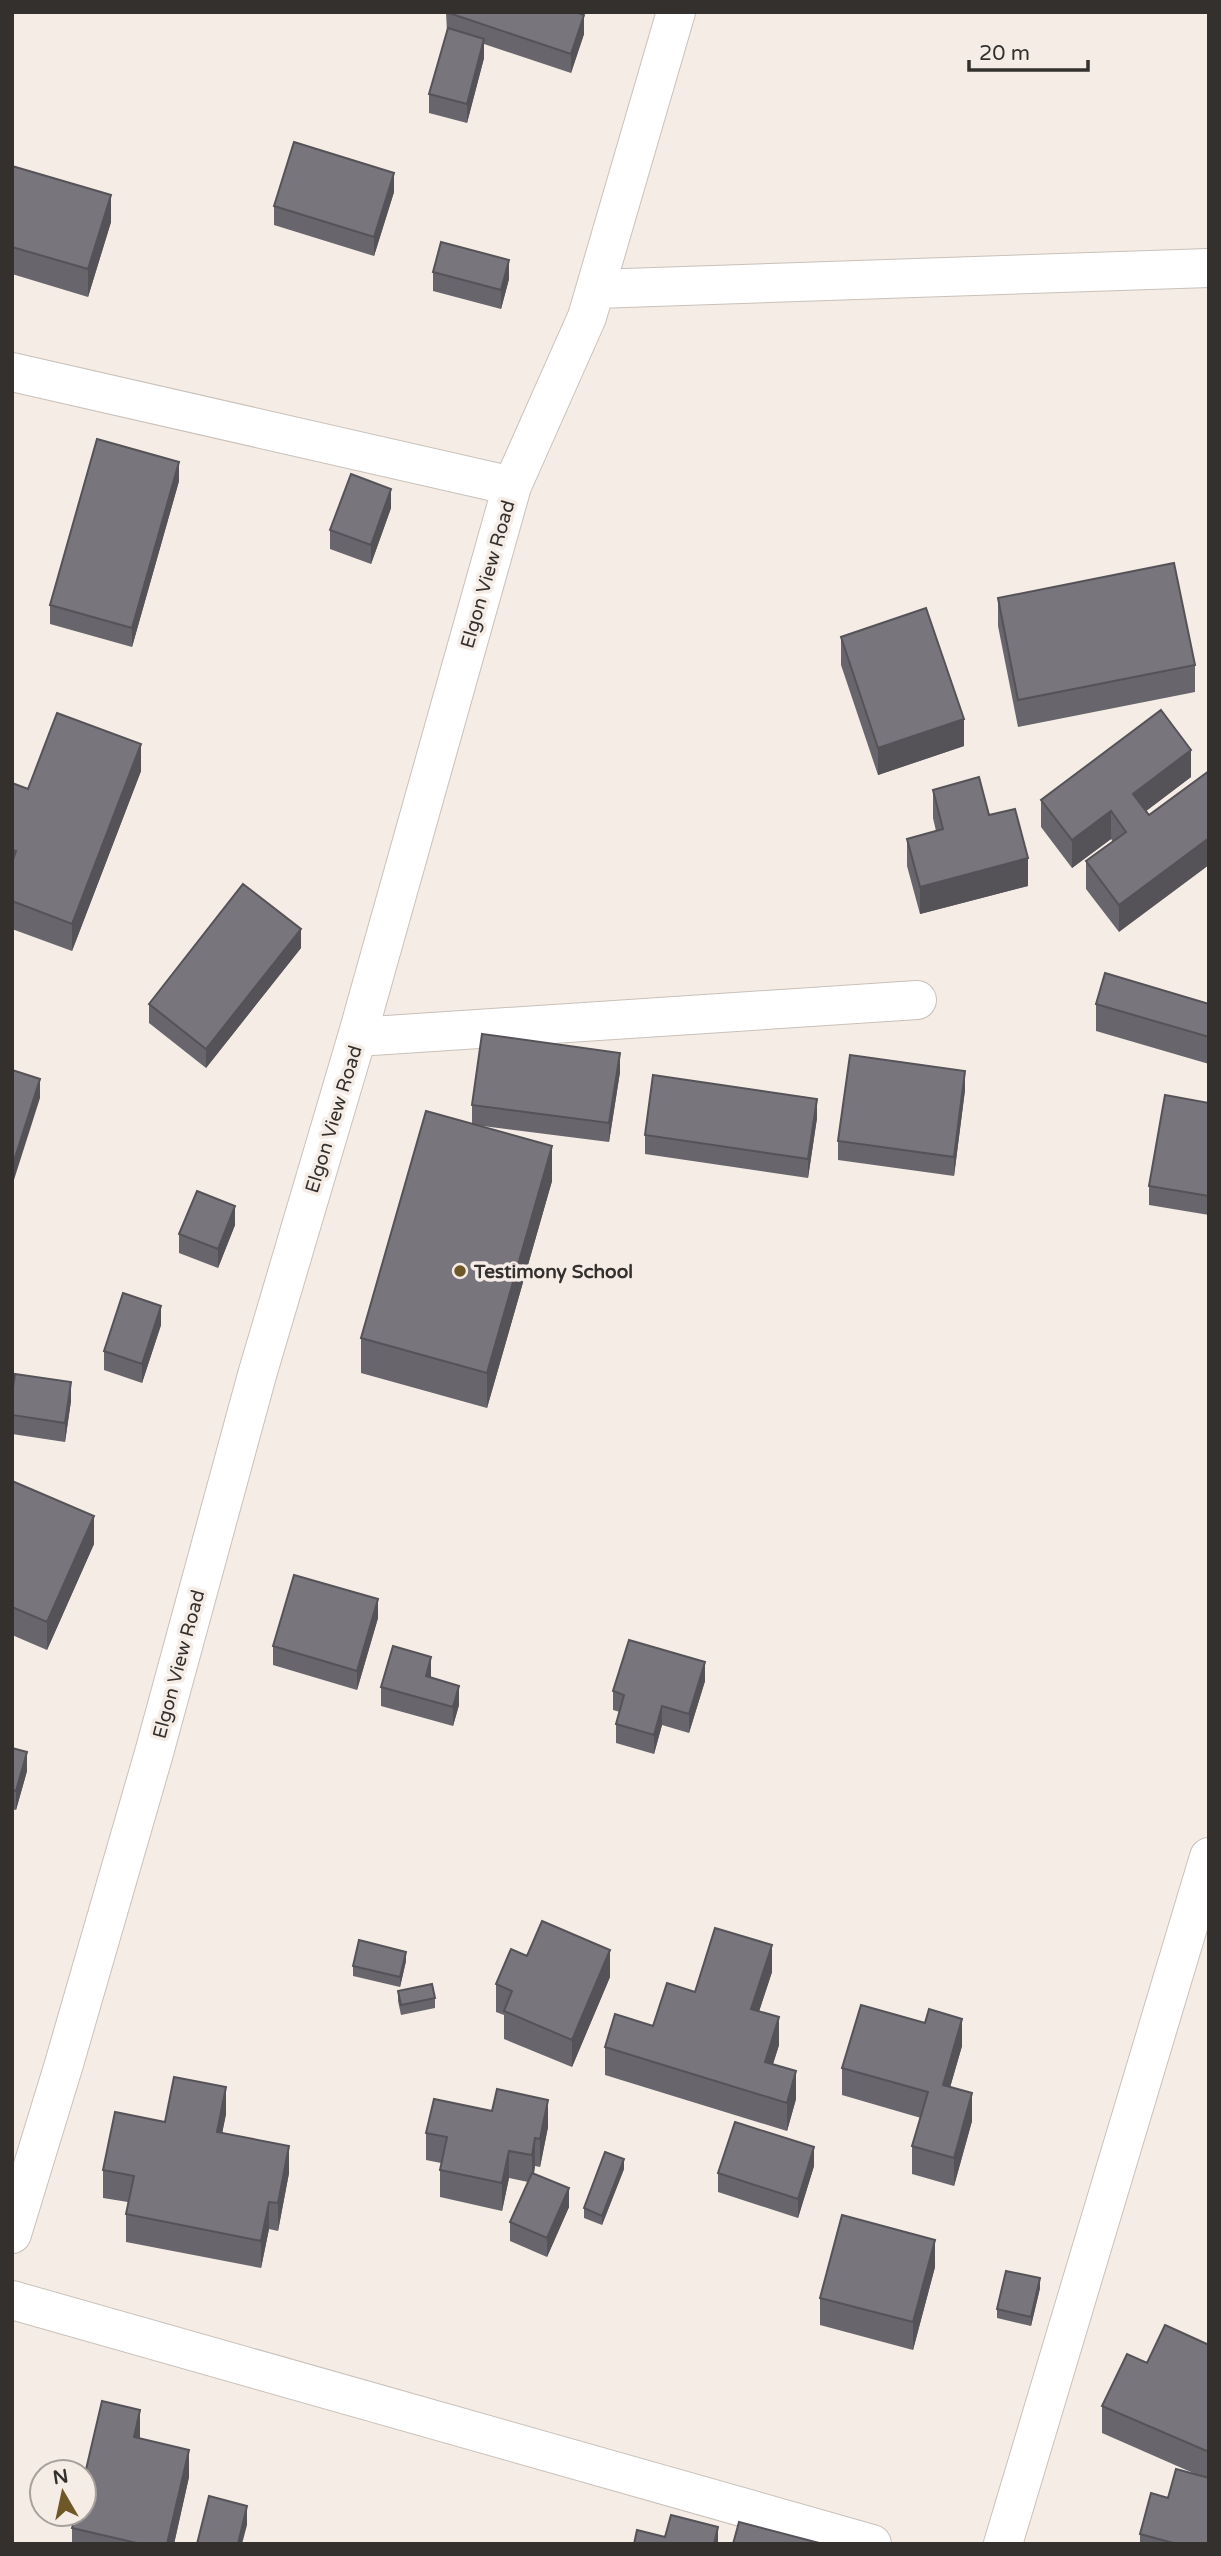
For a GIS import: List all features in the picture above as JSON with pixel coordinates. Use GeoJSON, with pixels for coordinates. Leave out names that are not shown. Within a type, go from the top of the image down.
{"type":"FeatureCollection","features":[{"type":"Feature","properties":{"kind":"street","name":"Elgon View Road"},"geometry":{"type":"LineString","coordinates":[[12,2234],[72,2038],[257,1375],[357,1037],[512,486],[587,317],[676,12]]}},
{"type":"Feature","properties":{"kind":"street"},"geometry":{"type":"LineString","coordinates":[[596,289],[1209,268]]}},
{"type":"Feature","properties":{"kind":"street"},"geometry":{"type":"LineString","coordinates":[[12,372],[512,486]]}},
{"type":"Feature","properties":{"kind":"street"},"geometry":{"type":"LineString","coordinates":[[357,1037],[916,1000]]}},
{"type":"Feature","properties":{"kind":"street"},"geometry":{"type":"LineString","coordinates":[[1003,2544],[1209,1857]]}},
{"type":"Feature","properties":{"kind":"street"},"geometry":{"type":"LineString","coordinates":[[12,2300],[872,2544]]}},
{"type":"Feature","properties":{"kind":"building"},"geometry":{"type":"Polygon","coordinates":[[[446,12],[576,12],[584,15],[571,54],[446,12]]]}},
{"type":"Feature","properties":{"kind":"building"},"geometry":{"type":"Polygon","coordinates":[[[448,28],[484,39],[467,104],[429,94],[448,28]]]}},
{"type":"Feature","properties":{"kind":"building"},"geometry":{"type":"Polygon","coordinates":[[[294,142],[394,173],[374,237],[274,206],[294,142]]]}},
{"type":"Feature","properties":{"kind":"building"},"geometry":{"type":"Polygon","coordinates":[[[12,166],[111,195],[88,269],[12,247],[12,166]]]}},
{"type":"Feature","properties":{"kind":"building"},"geometry":{"type":"Polygon","coordinates":[[[441,242],[509,260],[501,290],[433,272],[441,242]]]}},
{"type":"Feature","properties":{"kind":"building"},"geometry":{"type":"Polygon","coordinates":[[[97,439],[179,462],[132,628],[50,605],[97,439]]]}},
{"type":"Feature","properties":{"kind":"building"},"geometry":{"type":"Polygon","coordinates":[[[351,474],[391,489],[371,545],[330,530],[351,474]]]}},
{"type":"Feature","properties":{"kind":"building"},"geometry":{"type":"Polygon","coordinates":[[[1174,563],[1195,665],[1018,700],[998,598],[1174,563]]]}},
{"type":"Feature","properties":{"kind":"building"},"geometry":{"type":"Polygon","coordinates":[[[926,608],[964,719],[878,748],[841,637],[926,608]]]}},
{"type":"Feature","properties":{"kind":"building"},"geometry":{"type":"Polygon","coordinates":[[[1161,710],[1191,750],[1133,794],[1149,815],[1209,771],[1209,838],[1119,905],[1086,861],[1126,832],[1111,811],[1072,840],[1041,800],[1161,710]]]}},
{"type":"Feature","properties":{"kind":"building"},"geometry":{"type":"Polygon","coordinates":[[[57,713],[141,744],[72,924],[12,901],[12,862],[16,851],[12,850],[12,783],[28,789],[57,713]]]}},
{"type":"Feature","properties":{"kind":"building"},"geometry":{"type":"Polygon","coordinates":[[[979,777],[989,815],[1015,809],[1028,858],[920,887],[907,839],[943,829],[933,790],[979,777]]]}},
{"type":"Feature","properties":{"kind":"building"},"geometry":{"type":"Polygon","coordinates":[[[243,884],[301,929],[206,1049],[149,1004],[243,884]]]}},
{"type":"Feature","properties":{"kind":"building"},"geometry":{"type":"Polygon","coordinates":[[[1105,973],[1209,1004],[1209,1037],[1096,1004],[1105,973]]]}},
{"type":"Feature","properties":{"kind":"building"},"geometry":{"type":"Polygon","coordinates":[[[482,1034],[620,1053],[609,1123],[472,1105],[482,1034]]]}},
{"type":"Feature","properties":{"kind":"building"},"geometry":{"type":"Polygon","coordinates":[[[850,1055],[965,1071],[954,1157],[838,1141],[850,1055]]]}},
{"type":"Feature","properties":{"kind":"building"},"geometry":{"type":"Polygon","coordinates":[[[12,1070],[40,1079],[12,1167],[12,1070]]]}},
{"type":"Feature","properties":{"kind":"building"},"geometry":{"type":"Polygon","coordinates":[[[653,1075],[817,1099],[808,1159],[645,1135],[653,1075]]]}},
{"type":"Feature","properties":{"kind":"building"},"geometry":{"type":"Polygon","coordinates":[[[1165,1095],[1209,1103],[1209,1196],[1149,1186],[1165,1095]]]}},
{"type":"Feature","properties":{"kind":"building"},"geometry":{"type":"Polygon","coordinates":[[[426,1111],[552,1146],[487,1373],[361,1338],[426,1111]]]}},
{"type":"Feature","properties":{"kind":"building"},"geometry":{"type":"Polygon","coordinates":[[[197,1191],[235,1206],[218,1249],[179,1234],[197,1191]]]}},
{"type":"Feature","properties":{"kind":"building"},"geometry":{"type":"Polygon","coordinates":[[[123,1293],[161,1306],[142,1364],[104,1351],[123,1293]]]}},
{"type":"Feature","properties":{"kind":"building"},"geometry":{"type":"Polygon","coordinates":[[[15,1374],[71,1382],[65,1423],[12,1415],[15,1374]]]}},
{"type":"Feature","properties":{"kind":"building"},"geometry":{"type":"Polygon","coordinates":[[[12,1481],[94,1516],[47,1622],[12,1607],[12,1481]]]}},
{"type":"Feature","properties":{"kind":"building"},"geometry":{"type":"Polygon","coordinates":[[[294,1575],[378,1599],[357,1671],[273,1646],[294,1575]]]}},
{"type":"Feature","properties":{"kind":"building"},"geometry":{"type":"Polygon","coordinates":[[[629,1640],[705,1662],[689,1714],[662,1706],[654,1735],[616,1724],[624,1695],[613,1691],[629,1640]]]}},
{"type":"Feature","properties":{"kind":"building"},"geometry":{"type":"Polygon","coordinates":[[[393,1646],[431,1657],[426,1676],[459,1686],[453,1707],[381,1687],[393,1646]]]}},
{"type":"Feature","properties":{"kind":"building"},"geometry":{"type":"Polygon","coordinates":[[[12,1748],[27,1752],[16,1791],[12,1790],[12,1748]]]}},
{"type":"Feature","properties":{"kind":"building"},"geometry":{"type":"Polygon","coordinates":[[[542,1921],[610,1950],[572,2040],[504,2011],[512,1991],[496,1984],[511,1949],[527,1956],[542,1921]]]}},
{"type":"Feature","properties":{"kind":"building"},"geometry":{"type":"Polygon","coordinates":[[[715,1928],[772,1945],[751,2009],[779,2017],[765,2062],[796,2071],[787,2103],[605,2047],[615,2014],[653,2026],[667,1983],[695,1992],[715,1928]]]}},
{"type":"Feature","properties":{"kind":"building"},"geometry":{"type":"Polygon","coordinates":[[[359,1940],[406,1952],[400,1977],[353,1966],[359,1940]]]}},
{"type":"Feature","properties":{"kind":"building"},"geometry":{"type":"Polygon","coordinates":[[[432,1984],[435,1998],[401,2005],[398,1991],[432,1984]]]}},
{"type":"Feature","properties":{"kind":"building"},"geometry":{"type":"Polygon","coordinates":[[[861,2005],[925,2023],[929,2009],[962,2019],[943,2085],[972,2093],[954,2158],[912,2146],[928,2092],[842,2068],[861,2005]]]}},
{"type":"Feature","properties":{"kind":"building"},"geometry":{"type":"Polygon","coordinates":[[[174,2077],[226,2087],[217,2132],[289,2146],[278,2203],[269,2202],[261,2241],[126,2214],[134,2176],[103,2170],[115,2112],[165,2122],[174,2077]]]}},
{"type":"Feature","properties":{"kind":"building"},"geometry":{"type":"Polygon","coordinates":[[[497,2089],[548,2100],[540,2139],[535,2138],[532,2155],[509,2151],[502,2183],[440,2170],[447,2137],[426,2133],[434,2099],[492,2111],[497,2089]]]}},
{"type":"Feature","properties":{"kind":"building"},"geometry":{"type":"Polygon","coordinates":[[[735,2122],[814,2147],[798,2199],[718,2173],[735,2122]]]}},
{"type":"Feature","properties":{"kind":"building"},"geometry":{"type":"Polygon","coordinates":[[[605,2152],[624,2159],[602,2216],[584,2208],[605,2152]]]}},
{"type":"Feature","properties":{"kind":"building"},"geometry":{"type":"Polygon","coordinates":[[[532,2173],[569,2188],[547,2238],[510,2222],[532,2173]]]}},
{"type":"Feature","properties":{"kind":"building"},"geometry":{"type":"Polygon","coordinates":[[[842,2215],[935,2240],[913,2322],[820,2298],[842,2215]]]}},
{"type":"Feature","properties":{"kind":"building"},"geometry":{"type":"Polygon","coordinates":[[[1006,2271],[1040,2278],[1031,2317],[997,2309],[1006,2271]]]}},
{"type":"Feature","properties":{"kind":"building"},"geometry":{"type":"Polygon","coordinates":[[[1165,2325],[1209,2345],[1209,2452],[1102,2406],[1127,2354],[1147,2363],[1165,2325]]]}},
{"type":"Feature","properties":{"kind":"building"},"geometry":{"type":"Polygon","coordinates":[[[102,2401],[140,2410],[134,2437],[189,2450],[167,2544],[141,2544],[72,2528],[98,2528],[98,2458],[89,2458],[102,2401]]]}},
{"type":"Feature","properties":{"kind":"building"},"geometry":{"type":"Polygon","coordinates":[[[1176,2469],[1209,2478],[1209,2544],[1177,2544],[1140,2534],[1151,2493],[1168,2498],[1176,2469]]]}},
{"type":"Feature","properties":{"kind":"building"},"geometry":{"type":"Polygon","coordinates":[[[209,2496],[247,2506],[238,2544],[197,2544],[209,2496]]]}},
{"type":"Feature","properties":{"kind":"building"},"geometry":{"type":"Polygon","coordinates":[[[671,2515],[718,2527],[714,2544],[634,2544],[637,2530],[665,2537],[671,2515]]]}},
{"type":"Feature","properties":{"kind":"building"},"geometry":{"type":"Polygon","coordinates":[[[739,2522],[823,2544],[733,2544],[739,2522]]]}},
{"type":"Feature","properties":{"kind":"place","name":"Testimony School"},"geometry":{"type":"Point","coordinates":[460,1271]}}]}
